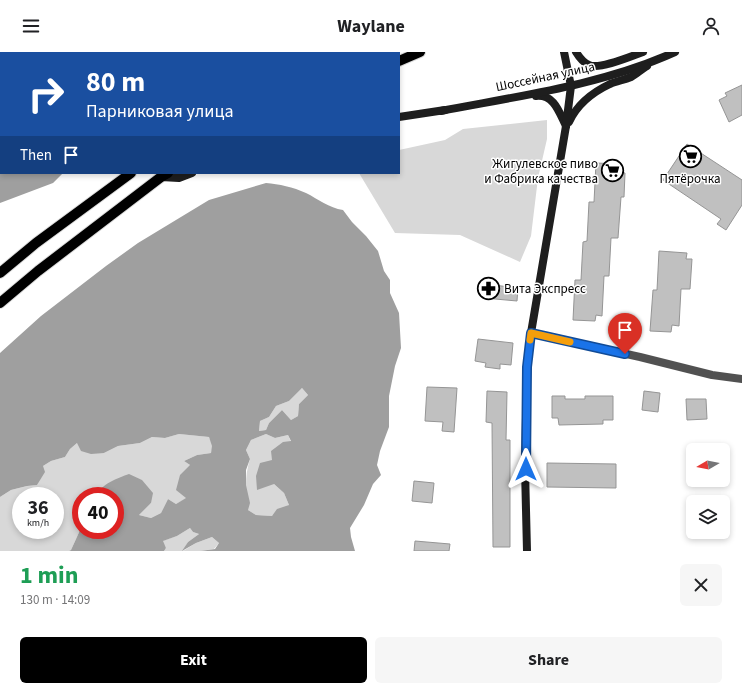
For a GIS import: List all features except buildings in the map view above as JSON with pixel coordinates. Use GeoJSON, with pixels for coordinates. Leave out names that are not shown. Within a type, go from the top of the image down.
{"type":"FeatureCollection","features":[{"type":"Feature","properties":{"kind":"main road"},"geometry":{"type":"LineString","coordinates":[[400,61],[420,52]]}},
{"type":"Feature","properties":{"kind":"main road"},"geometry":{"type":"LineString","coordinates":[[0,272],[36,243],[130,174]]}},
{"type":"Feature","properties":{"kind":"main road"},"geometry":{"type":"LineString","coordinates":[[0,303],[38,271],[165,175]]}},
{"type":"Feature","properties":{"kind":"street"},"geometry":{"type":"LineString","coordinates":[[527,551],[527,367],[531,333],[566,126],[571,86],[564,52]]}},
{"type":"Feature","properties":{"kind":"street","name":"Шоссейная улица"},"geometry":{"type":"LineString","coordinates":[[576,52],[589,66],[596,67],[643,52]]}},
{"type":"Feature","properties":{"kind":"street","name":"Шоссейная улица"},"geometry":{"type":"LineString","coordinates":[[441,111],[571,86],[620,72],[675,52]]}},
{"type":"Feature","properties":{"kind":"street"},"geometry":{"type":"LineString","coordinates":[[566,126],[571,116],[586,99],[611,84],[631,76],[656,60]]}},
{"type":"Feature","properties":{"kind":"street","name":"Шоссейная улица"},"geometry":{"type":"LineString","coordinates":[[400,117],[538,96],[545,97],[552,101],[557,107],[566,126]]}},
{"type":"Feature","properties":{"kind":"street"},"geometry":{"type":"LineString","coordinates":[[165,175],[179,178],[189,174]]}},
{"type":"Feature","properties":{"kind":"street"},"geometry":{"type":"LineString","coordinates":[[531,333],[640,356],[712,375],[742,379]]}},
{"type":"Feature","properties":{"kind":"shaded area"},"geometry":{"type":"Polygon","coordinates":[[[547,120],[547,139],[538,178],[531,236],[520,262],[460,235],[395,233],[360,174],[400,174],[400,150],[445,140],[463,129],[547,120]]]}},
{"type":"Feature","properties":{"kind":"shaded area"},"geometry":{"type":"Polygon","coordinates":[[[0,174],[62,174],[53,183],[0,203],[0,174]]]}},
{"type":"Feature","properties":{"kind":"shaded area"},"geometry":{"type":"Polygon","coordinates":[[[266,183],[291,187],[328,205],[343,210],[378,251],[384,271],[390,280],[390,293],[399,313],[401,348],[395,366],[389,396],[389,427],[380,451],[377,465],[381,475],[373,484],[364,505],[350,528],[355,551],[200,551],[215,549],[219,543],[212,537],[196,543],[182,551],[188,542],[199,534],[193,532],[190,528],[177,536],[163,541],[166,548],[164,551],[69,551],[71,550],[76,539],[124,539],[124,487],[103,487],[115,480],[129,474],[142,480],[153,493],[151,503],[139,515],[151,518],[161,513],[168,499],[176,504],[186,498],[176,490],[180,475],[190,465],[184,461],[197,455],[211,453],[212,446],[209,437],[179,434],[165,438],[152,437],[140,443],[118,446],[104,453],[91,454],[81,451],[77,443],[70,449],[65,457],[51,461],[43,466],[45,472],[37,485],[12,487],[12,490],[0,497],[0,353],[41,316],[138,243],[209,200],[266,183]],[[302,388],[289,401],[276,406],[269,417],[260,421],[259,431],[266,430],[269,423],[282,410],[291,420],[298,416],[299,404],[308,395],[302,388]],[[266,434],[251,440],[246,450],[250,459],[246,470],[246,485],[250,503],[248,510],[256,515],[272,516],[277,509],[289,505],[284,493],[274,484],[257,490],[256,476],[260,463],[272,460],[271,451],[283,442],[291,441],[288,435],[275,438],[266,434]]]}},
{"type":"Feature","properties":{"kind":"shaded area"},"geometry":{"type":"Polygon","coordinates":[[[302,388],[308,395],[299,404],[298,416],[291,420],[282,410],[269,423],[266,430],[259,431],[260,421],[269,417],[276,406],[289,401],[302,388]]]}},
{"type":"Feature","properties":{"kind":"shaded area"},"geometry":{"type":"Polygon","coordinates":[[[179,434],[209,437],[213,446],[211,453],[197,455],[184,461],[190,465],[187,498],[176,504],[168,499],[161,513],[151,518],[139,515],[151,503],[124,497],[124,487],[72,487],[72,539],[76,539],[71,550],[0,551],[0,497],[12,490],[12,539],[64,539],[64,487],[23,487],[37,485],[43,466],[51,461],[65,457],[70,449],[77,443],[104,453],[118,446],[140,443],[152,437],[165,438],[179,434]]]}},
{"type":"Feature","properties":{"kind":"shaded area"},"geometry":{"type":"Polygon","coordinates":[[[266,434],[275,438],[288,435],[291,442],[272,460],[274,484],[284,493],[289,505],[272,516],[256,515],[248,510],[246,491],[246,478],[250,459],[246,450],[251,440],[266,434]]]}},
{"type":"Feature","properties":{"kind":"shaded area"},"geometry":{"type":"Polygon","coordinates":[[[190,528],[193,532],[199,534],[188,542],[183,551],[164,551],[166,548],[162,541],[177,536],[190,528]]]}},
{"type":"Feature","properties":{"kind":"shaded area"},"geometry":{"type":"Polygon","coordinates":[[[212,537],[219,543],[214,549],[183,551],[196,543],[212,537]]]}},
{"type":"Feature","properties":{"kind":"slow traffic"},"geometry":{"type":"LineString","coordinates":[[530,340],[531,333],[570,342]]}},
{"type":"Feature","properties":{"kind":"place","name":"Пятёрочка"},"geometry":{"type":"Point","coordinates":[690,156]}},
{"type":"Feature","properties":{"kind":"place","name":"Жигулевское пиво и Фабрика качества"},"geometry":{"type":"Point","coordinates":[613,170]}},
{"type":"Feature","properties":{"kind":"place","name":"Вита Экспресс"},"geometry":{"type":"Point","coordinates":[488,288]}},
{"type":"Feature","properties":{"kind":"route"},"geometry":{"type":"LineString","coordinates":[[526,469],[527,367],[531,333],[625,354]]}}]}
